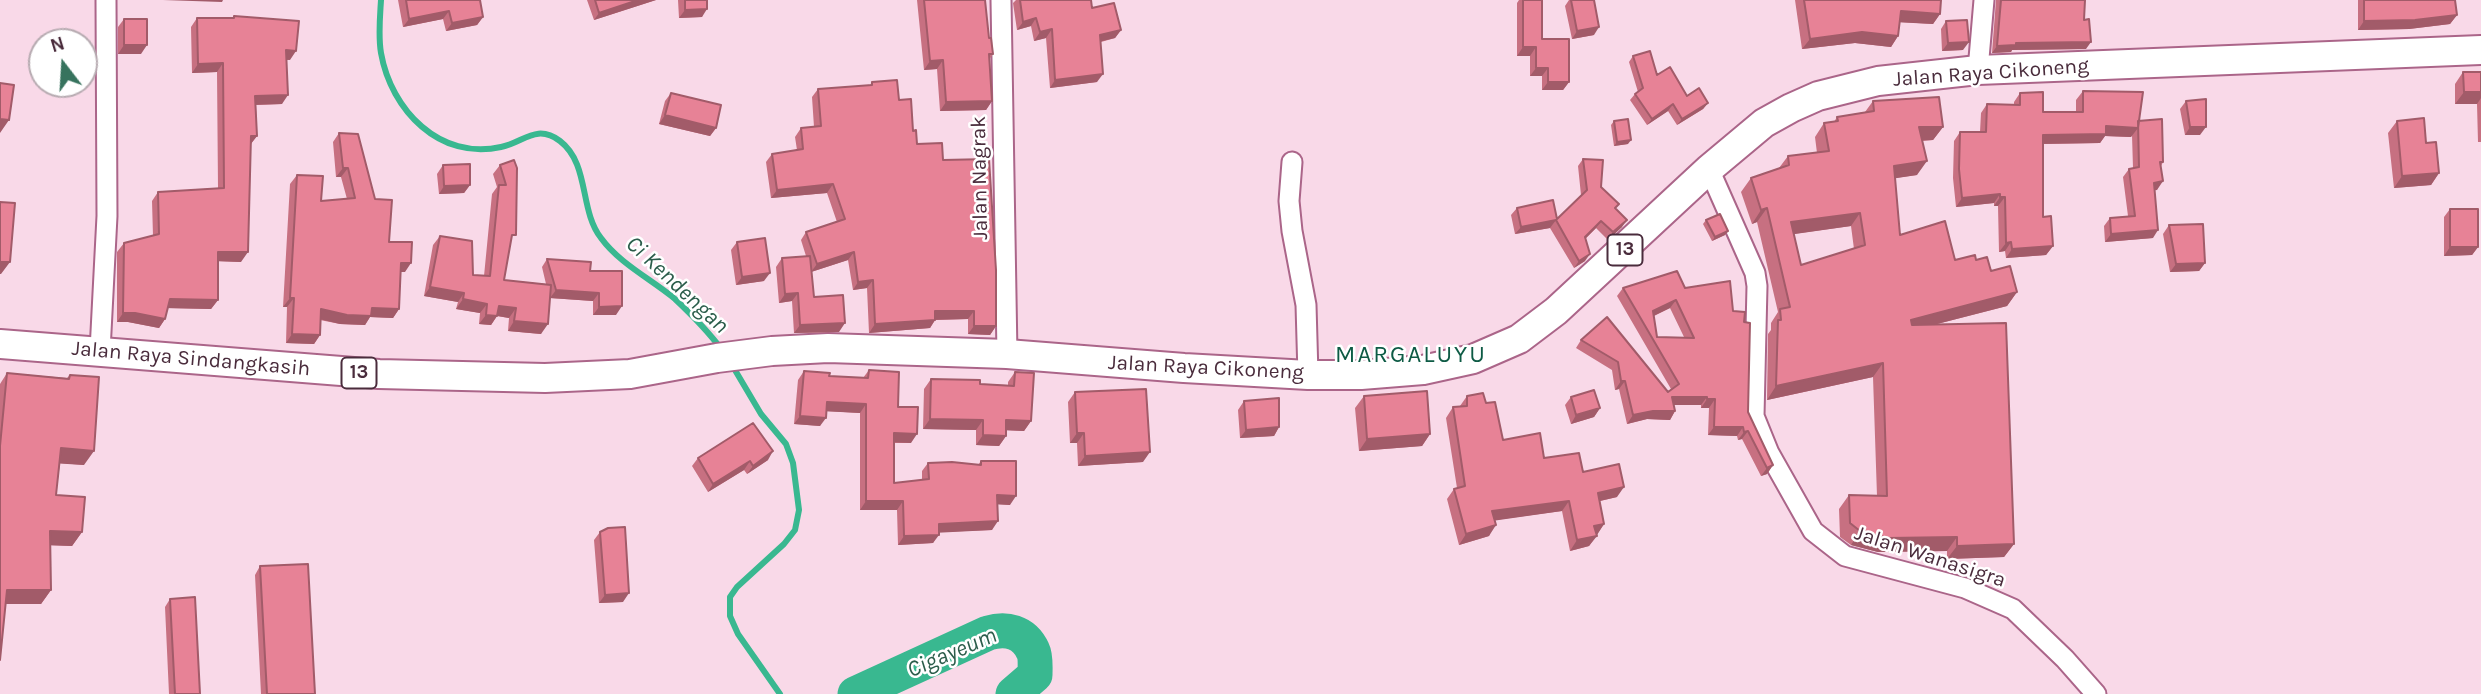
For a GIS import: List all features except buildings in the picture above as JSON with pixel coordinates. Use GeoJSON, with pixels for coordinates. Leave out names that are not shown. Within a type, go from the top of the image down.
{"type":"FeatureCollection","features":[{"type":"Feature","properties":{"kind":"highway","name":"Jalan Raya Cikoneng"},"geometry":{"type":"LineString","coordinates":[[717,358],[828,348],[1007,354],[1308,375],[1423,370],[1473,359],[1519,339],[1556,311],[1639,237],[1709,169],[1764,123],[1818,96],[1878,81],[1978,71],[2481,50]]}},
{"type":"Feature","properties":{"kind":"highway","name":"Jalan Raya Sindangkasih"},"geometry":{"type":"LineString","coordinates":[[0,344],[379,374],[545,379],[629,374],[717,358]]}},
{"type":"Feature","properties":{"kind":"street"},"geometry":{"type":"LineString","coordinates":[[100,351],[107,203],[106,0]]}},
{"type":"Feature","properties":{"kind":"street","name":"Jalan Nagrak"},"geometry":{"type":"LineString","coordinates":[[1001,0],[1007,354]]}},
{"type":"Feature","properties":{"kind":"street"},"geometry":{"type":"LineString","coordinates":[[1978,71],[1984,0]]}},
{"type":"Feature","properties":{"kind":"street"},"geometry":{"type":"LineString","coordinates":[[1292,162],[1289,201],[1306,305],[1308,375]]}},
{"type":"Feature","properties":{"kind":"street","name":"Jalan Wanasigra"},"geometry":{"type":"LineString","coordinates":[[1709,169],[1755,273],[1758,286],[1754,416],[1769,453],[1813,531],[1845,556],[1965,588],[2012,609],[2065,659],[2096,694]]}},
{"type":"Feature","properties":{"kind":"waterway","name":"Ci Kendengan"},"geometry":{"type":"LineString","coordinates":[[381,0],[381,53],[387,74],[395,94],[422,127],[458,146],[479,149],[509,145],[537,134],[551,136],[560,141],[576,162],[594,227],[601,238],[626,263],[675,299],[700,323],[722,350]]}},
{"type":"Feature","properties":{"kind":"waterway","name":"Ci Kendengan"},"geometry":{"type":"LineString","coordinates":[[732,365],[761,414],[786,444],[793,463],[799,510],[795,530],[730,597],[730,616],[738,634],[780,694]]}},
{"type":"Feature","properties":{"kind":"waterway","name":"Cigayeum"},"geometry":{"type":"LineString","coordinates":[[855,694],[988,633],[1001,631],[1020,635],[1035,656],[1035,675],[1013,694]]}},
{"type":"Feature","properties":{"kind":"district","name":"MARGALUYU"},"geometry":{"type":"Point","coordinates":[1411,355]}}]}
